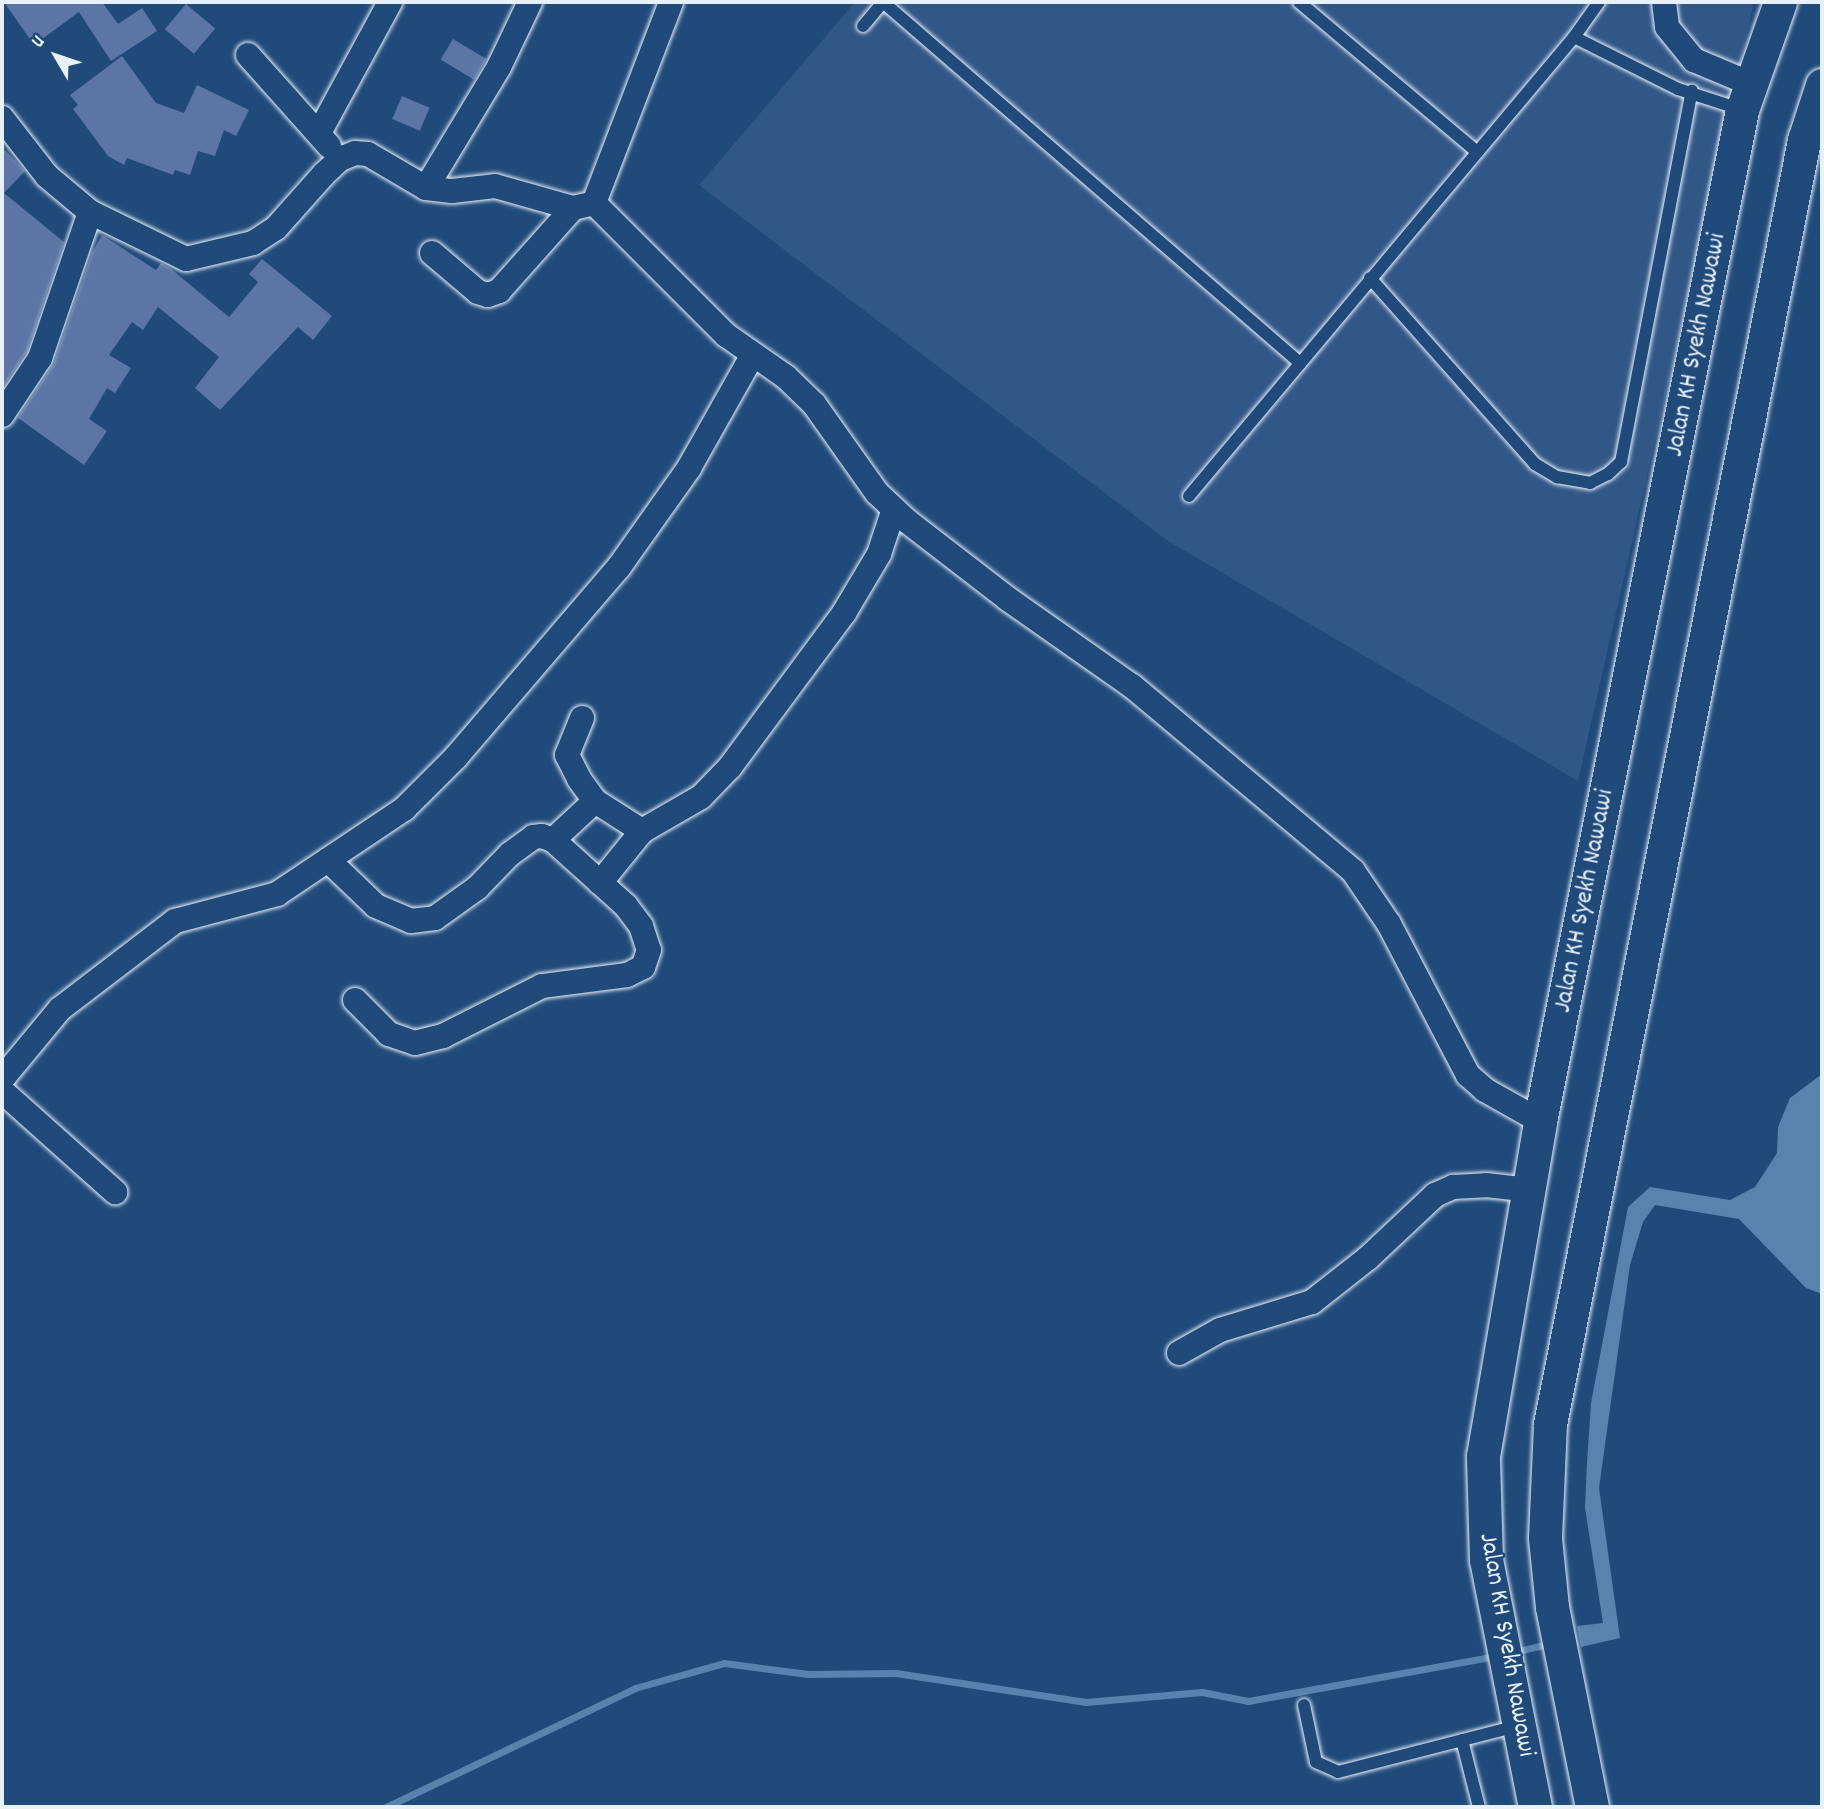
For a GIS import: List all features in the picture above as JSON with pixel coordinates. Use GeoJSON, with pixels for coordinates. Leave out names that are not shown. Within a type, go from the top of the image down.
{"type":"FeatureCollection","features":[{"type":"Feature","properties":{"kind":"main road","name":"Jalan KH Syekh Nawawi"},"geometry":{"type":"LineString","coordinates":[[1535,1807],[1521,1725],[1486,1560],[1483,1457],[1541,1121],[1747,97],[1780,2]]}},
{"type":"Feature","properties":{"kind":"main road","name":"Jalan KH Syekh Nawawi"},"geometry":{"type":"LineString","coordinates":[[1592,1807],[1552,1607],[1545,1538],[1550,1424],[1804,140],[1822,85]]}},
{"type":"Feature","properties":{"kind":"street"},"geometry":{"type":"LineString","coordinates":[[319,133],[390,2]]}},
{"type":"Feature","properties":{"kind":"street"},"geometry":{"type":"LineString","coordinates":[[426,188],[499,67],[530,2]]}},
{"type":"Feature","properties":{"kind":"street"},"geometry":{"type":"LineString","coordinates":[[432,253],[478,292],[488,295],[499,290],[584,206],[671,2]]}},
{"type":"Feature","properties":{"kind":"street"},"geometry":{"type":"LineString","coordinates":[[1664,2],[1667,27],[1694,60],[1747,97]]}},
{"type":"Feature","properties":{"kind":"street"},"geometry":{"type":"LineString","coordinates":[[248,55],[340,159]]}},
{"type":"Feature","properties":{"kind":"street"},"geometry":{"type":"LineString","coordinates":[[5,131],[47,176],[90,212],[186,259],[224,252],[276,228],[340,159],[368,154],[426,188],[452,191],[495,186],[584,206],[752,356],[786,377],[814,404],[853,461],[894,509],[1008,599],[1132,686],[1353,871],[1379,906],[1468,1075],[1485,1090],[1541,1121]]}},
{"type":"Feature","properties":{"kind":"street"},"geometry":{"type":"LineString","coordinates":[[2,415],[40,358],[90,212]]}},
{"type":"Feature","properties":{"kind":"street"},"geometry":{"type":"LineString","coordinates":[[2,1079],[60,1009],[175,921],[277,894],[404,809],[560,639],[644,534],[689,468],[752,356]]}},
{"type":"Feature","properties":{"kind":"street"},"geometry":{"type":"LineString","coordinates":[[600,883],[642,831],[701,797],[730,767],[844,613],[879,554],[894,509]]}},
{"type":"Feature","properties":{"kind":"street"},"geometry":{"type":"LineString","coordinates":[[582,718],[567,755],[595,801],[642,831]]}},
{"type":"Feature","properties":{"kind":"street"},"geometry":{"type":"LineString","coordinates":[[553,839],[595,801]]}},
{"type":"Feature","properties":{"kind":"street"},"geometry":{"type":"LineString","coordinates":[[328,860],[376,906],[411,921],[435,918],[533,837],[553,839],[641,926],[649,950],[643,967],[627,975],[542,986],[443,1036],[415,1043],[389,1034],[355,1000]]}},
{"type":"Feature","properties":{"kind":"street"},"geometry":{"type":"LineString","coordinates":[[2,1091],[116,1192]]}},
{"type":"Feature","properties":{"kind":"street"},"geometry":{"type":"LineString","coordinates":[[1179,1353],[1220,1330],[1312,1302],[1368,1258],[1435,1195],[1453,1187],[1486,1185],[1530,1190]]}},
{"type":"Feature","properties":{"kind":"lane"},"geometry":{"type":"LineString","coordinates":[[863,26],[883,2],[1300,363]]}},
{"type":"Feature","properties":{"kind":"lane"},"geometry":{"type":"LineString","coordinates":[[1299,2],[1476,151]]}},
{"type":"Feature","properties":{"kind":"lane"},"geometry":{"type":"LineString","coordinates":[[1189,496],[1574,37],[1599,2]]}},
{"type":"Feature","properties":{"kind":"lane"},"geometry":{"type":"LineString","coordinates":[[1574,37],[1692,91],[1747,97]]}},
{"type":"Feature","properties":{"kind":"lane"},"geometry":{"type":"LineString","coordinates":[[1370,278],[1535,464],[1557,477],[1590,483],[1608,474],[1621,462],[1692,91]]}},
{"type":"Feature","properties":{"kind":"lane"},"geometry":{"type":"LineString","coordinates":[[1304,1705],[1315,1762],[1338,1772],[1521,1725]]}},
{"type":"Feature","properties":{"kind":"lane"},"geometry":{"type":"LineString","coordinates":[[1462,1740],[1479,1807]]}},
{"type":"Feature","properties":{"kind":"shaded area"},"geometry":{"type":"Polygon","coordinates":[[[855,2],[1754,2],[1578,781],[1168,541],[699,185],[855,2]]]}},
{"type":"Feature","properties":{"kind":"shaded area"},"geometry":{"type":"Polygon","coordinates":[[[1822,1074],[1822,1294],[1806,1288],[1739,1219],[1655,1205],[1643,1222],[1630,1265],[1599,1488],[1620,1638],[1581,1647],[1577,1626],[1603,1623],[1585,1508],[1587,1462],[1591,1403],[1628,1207],[1650,1187],[1730,1200],[1755,1187],[1777,1153],[1778,1127],[1790,1098],[1822,1074]]]}},
{"type":"Feature","properties":{"kind":"building"},"geometry":{"type":"Polygon","coordinates":[[[4,2],[102,2],[118,24],[142,8],[157,31],[111,61],[79,12],[34,45],[4,2]]]}},
{"type":"Feature","properties":{"kind":"building"},"geometry":{"type":"Polygon","coordinates":[[[186,4],[215,28],[194,54],[165,29],[186,4]]]}},
{"type":"Feature","properties":{"kind":"building"},"geometry":{"type":"Polygon","coordinates":[[[453,39],[486,59],[474,80],[441,60],[453,39]]]}},
{"type":"Feature","properties":{"kind":"building"},"geometry":{"type":"Polygon","coordinates":[[[122,56],[156,103],[184,113],[197,85],[249,110],[236,136],[224,130],[215,156],[198,151],[190,175],[175,170],[173,175],[127,158],[124,165],[108,156],[73,109],[78,105],[70,95],[122,56]]]}},
{"type":"Feature","properties":{"kind":"building"},"geometry":{"type":"Polygon","coordinates":[[[402,96],[430,108],[420,131],[392,119],[402,96]]]}},
{"type":"Feature","properties":{"kind":"building"},"geometry":{"type":"Polygon","coordinates":[[[2,147],[25,171],[4,193],[64,242],[27,351],[3,387],[2,147]]]}},
{"type":"Feature","properties":{"kind":"building"},"geometry":{"type":"Polygon","coordinates":[[[102,235],[156,270],[161,263],[170,268],[229,317],[258,282],[249,274],[262,259],[332,316],[313,340],[298,327],[220,410],[195,388],[219,357],[158,307],[143,330],[132,322],[109,355],[131,368],[115,393],[107,388],[89,419],[107,431],[84,465],[18,418],[54,363],[92,253],[102,235]]]}},
{"type":"Feature","properties":{"kind":"waterway"},"geometry":{"type":"LineString","coordinates":[[1518,1651],[1545,1645]]}},
{"type":"Feature","properties":{"kind":"waterway"},"geometry":{"type":"LineString","coordinates":[[386,1807],[635,1688],[724,1663],[808,1674],[896,1673],[1086,1702],[1202,1692],[1248,1701],[1491,1657]]}}]}
